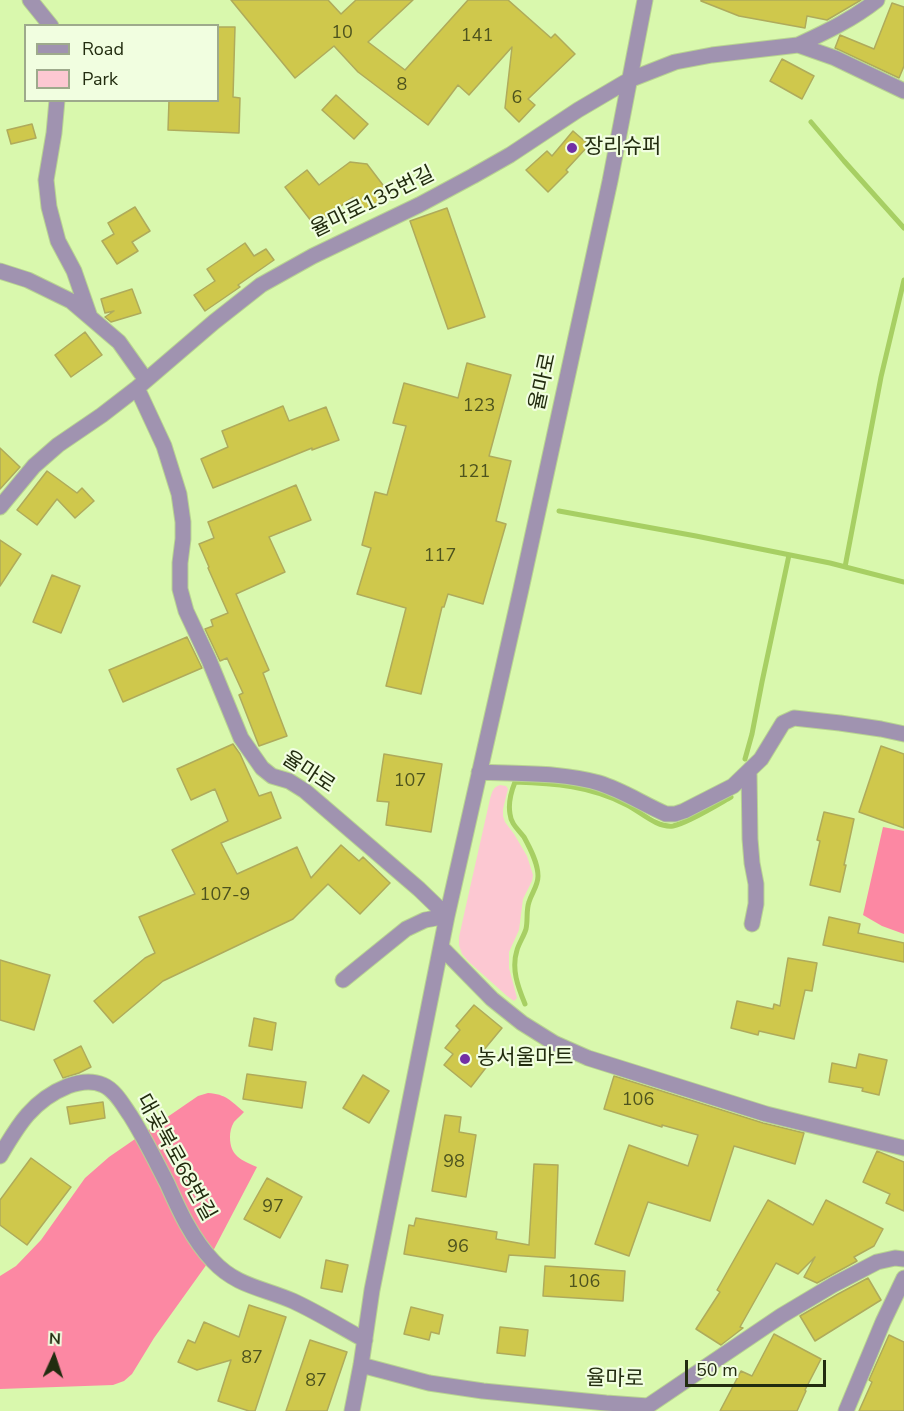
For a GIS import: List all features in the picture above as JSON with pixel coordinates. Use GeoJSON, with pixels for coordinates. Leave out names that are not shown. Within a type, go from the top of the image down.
{"type":"FeatureCollection","features":[{"type":"Feature","properties":{"kind":"street"},"geometry":{"type":"LineString","coordinates":[[30,0],[49,24]]}},
{"type":"Feature","properties":{"kind":"street","name":"율마로"},"geometry":{"type":"LineString","coordinates":[[352,1411],[372,1290],[447,916],[610,181],[645,0]]}},
{"type":"Feature","properties":{"kind":"street"},"geometry":{"type":"LineString","coordinates":[[798,45],[831,30],[877,0]]}},
{"type":"Feature","properties":{"kind":"street"},"geometry":{"type":"LineString","coordinates":[[798,45],[836,58],[904,91]]}},
{"type":"Feature","properties":{"kind":"street","name":"율마로135번길"},"geometry":{"type":"LineString","coordinates":[[0,507],[34,466],[58,445],[102,416],[261,285],[313,256],[473,176],[629,80],[675,62],[712,55],[798,45]]}},
{"type":"Feature","properties":{"kind":"street"},"geometry":{"type":"LineString","coordinates":[[57,102],[46,180],[49,207],[58,241],[74,271],[90,317]]}},
{"type":"Feature","properties":{"kind":"street"},"geometry":{"type":"LineString","coordinates":[[0,271],[28,280],[71,302],[90,317],[119,342],[142,384]]}},
{"type":"Feature","properties":{"kind":"street","name":"율마로"},"geometry":{"type":"LineString","coordinates":[[142,384],[179,494],[183,522],[180,589],[186,611],[241,738],[261,768],[273,776],[289,781],[305,792],[412,883],[447,916]]}},
{"type":"Feature","properties":{"kind":"street"},"geometry":{"type":"LineString","coordinates":[[479,772],[582,779],[614,789],[666,814],[675,814],[733,786],[761,759],[783,723],[794,718],[904,734]]}},
{"type":"Feature","properties":{"kind":"street"},"geometry":{"type":"LineString","coordinates":[[749,771],[750,838],[756,884],[756,904],[752,924]]}},
{"type":"Feature","properties":{"kind":"street"},"geometry":{"type":"LineString","coordinates":[[343,980],[406,928],[425,920],[447,916]]}},
{"type":"Feature","properties":{"kind":"street"},"geometry":{"type":"LineString","coordinates":[[441,947],[492,999],[522,1023],[554,1043],[588,1058],[766,1114],[904,1148]]}},
{"type":"Feature","properties":{"kind":"street","name":"대곶북로68번길"},"geometry":{"type":"LineString","coordinates":[[0,1156],[22,1120],[45,1098],[77,1083],[90,1082],[104,1085],[122,1104],[144,1138],[182,1216],[212,1261],[227,1275],[245,1285],[295,1302],[365,1340]]}},
{"type":"Feature","properties":{"kind":"street","name":"율마로"},"geometry":{"type":"LineString","coordinates":[[361,1365],[429,1383],[483,1391],[648,1406],[782,1316],[833,1285],[877,1262],[896,1258],[904,1259]]}},
{"type":"Feature","properties":{"kind":"street"},"geometry":{"type":"LineString","coordinates":[[846,1411],[878,1333],[904,1278]]}},
{"type":"Feature","properties":{"kind":"green space"},"geometry":{"type":"Polygon","coordinates":[[[500,785],[508,789],[503,809],[505,822],[527,856],[533,875],[523,899],[519,930],[509,952],[509,968],[517,998],[514,1001],[469,962],[462,954],[459,945],[490,799],[494,788],[500,785]]]}},
{"type":"Feature","properties":{"kind":"shaded area"},"geometry":{"type":"Polygon","coordinates":[[[883,827],[904,831],[904,934],[882,926],[863,915],[883,827]]]}},
{"type":"Feature","properties":{"kind":"shaded area"},"geometry":{"type":"Polygon","coordinates":[[[208,1093],[232,1101],[244,1112],[232,1126],[230,1133],[232,1149],[246,1162],[257,1167],[212,1253],[198,1232],[147,1131],[198,1096],[208,1093]]]}},
{"type":"Feature","properties":{"kind":"shaded area"},"geometry":{"type":"Polygon","coordinates":[[[138,1137],[207,1264],[154,1338],[132,1374],[124,1381],[113,1385],[0,1389],[0,1276],[16,1266],[41,1240],[85,1178],[109,1157],[138,1137]]]}},
{"type":"Feature","properties":{"kind":"building"},"geometry":{"type":"Polygon","coordinates":[[[231,0],[328,0],[341,14],[356,0],[413,0],[368,42],[405,70],[468,0],[508,0],[551,38],[555,34],[575,54],[528,99],[535,105],[519,122],[505,108],[512,47],[469,95],[458,85],[428,125],[358,72],[334,46],[295,78],[231,0]]]}},
{"type":"Feature","properties":{"kind":"building"},"geometry":{"type":"Polygon","coordinates":[[[701,0],[861,0],[827,20],[807,16],[805,28],[739,16],[701,0]]]}},
{"type":"Feature","properties":{"kind":"building"},"geometry":{"type":"Polygon","coordinates":[[[892,3],[904,7],[904,66],[899,78],[835,48],[840,35],[874,49],[892,3]]]}},
{"type":"Feature","properties":{"kind":"building"},"geometry":{"type":"Polygon","coordinates":[[[219,27],[235,27],[233,97],[240,98],[239,133],[168,130],[169,102],[219,102],[219,27]]]}},
{"type":"Feature","properties":{"kind":"building"},"geometry":{"type":"Polygon","coordinates":[[[782,59],[814,76],[802,99],[770,81],[782,59]]]}},
{"type":"Feature","properties":{"kind":"building"},"geometry":{"type":"Polygon","coordinates":[[[336,95],[368,124],[354,139],[322,110],[336,95]]]}},
{"type":"Feature","properties":{"kind":"building"},"geometry":{"type":"Polygon","coordinates":[[[32,124],[36,138],[11,144],[7,130],[32,124]]]}},
{"type":"Feature","properties":{"kind":"building"},"geometry":{"type":"Polygon","coordinates":[[[573,131],[589,145],[566,170],[568,172],[548,192],[526,170],[547,151],[552,156],[573,131]]]}},
{"type":"Feature","properties":{"kind":"building"},"geometry":{"type":"Polygon","coordinates":[[[350,162],[367,164],[389,193],[364,212],[353,197],[315,226],[285,187],[307,170],[319,185],[350,162]]]}},
{"type":"Feature","properties":{"kind":"building"},"geometry":{"type":"Polygon","coordinates":[[[135,207],[150,231],[132,242],[138,251],[117,264],[102,241],[114,234],[108,223],[135,207]]]}},
{"type":"Feature","properties":{"kind":"building"},"geometry":{"type":"Polygon","coordinates":[[[447,208],[485,317],[448,329],[410,221],[447,208]]]}},
{"type":"Feature","properties":{"kind":"building"},"geometry":{"type":"Polygon","coordinates":[[[245,243],[254,256],[266,249],[274,260],[205,311],[194,295],[215,281],[207,269],[245,243]]]}},
{"type":"Feature","properties":{"kind":"building"},"geometry":{"type":"Polygon","coordinates":[[[132,289],[141,313],[111,322],[105,317],[114,311],[105,313],[101,299],[132,289]]]}},
{"type":"Feature","properties":{"kind":"building"},"geometry":{"type":"Polygon","coordinates":[[[85,332],[102,355],[71,377],[55,355],[85,332]]]}},
{"type":"Feature","properties":{"kind":"building"},"geometry":{"type":"Polygon","coordinates":[[[467,363],[511,375],[489,456],[511,461],[496,521],[506,524],[483,604],[448,594],[444,607],[442,607],[421,694],[386,686],[406,608],[357,594],[371,548],[362,545],[375,492],[387,495],[406,426],[393,423],[404,383],[458,398],[467,363]]]}},
{"type":"Feature","properties":{"kind":"building"},"geometry":{"type":"Polygon","coordinates":[[[283,406],[289,421],[326,407],[339,440],[312,450],[312,448],[213,488],[201,459],[228,447],[222,431],[283,406]]]}},
{"type":"Feature","properties":{"kind":"building"},"geometry":{"type":"Polygon","coordinates":[[[0,448],[20,467],[0,489],[0,448]]]}},
{"type":"Feature","properties":{"kind":"building"},"geometry":{"type":"Polygon","coordinates":[[[47,471],[77,493],[82,488],[94,501],[75,518],[57,499],[37,525],[17,510],[47,471]]]}},
{"type":"Feature","properties":{"kind":"building"},"geometry":{"type":"Polygon","coordinates":[[[296,485],[311,520],[269,537],[285,572],[236,594],[269,670],[263,673],[287,736],[259,746],[239,695],[243,693],[227,658],[220,661],[205,629],[213,626],[211,620],[228,613],[199,544],[214,538],[208,522],[296,485]]]}},
{"type":"Feature","properties":{"kind":"building"},"geometry":{"type":"Polygon","coordinates":[[[0,540],[21,554],[0,586],[0,540]]]}},
{"type":"Feature","properties":{"kind":"building"},"geometry":{"type":"Polygon","coordinates":[[[52,575],[80,586],[61,633],[33,622],[52,575]]]}},
{"type":"Feature","properties":{"kind":"building"},"geometry":{"type":"Polygon","coordinates":[[[187,637],[202,668],[123,702],[109,670],[187,637]]]}},
{"type":"Feature","properties":{"kind":"building"},"geometry":{"type":"Polygon","coordinates":[[[233,744],[259,796],[271,792],[281,818],[221,843],[237,874],[297,847],[311,878],[341,845],[359,861],[363,857],[390,883],[360,914],[328,884],[293,919],[163,981],[113,1023],[94,1001],[145,958],[155,953],[139,917],[195,894],[172,850],[228,821],[215,789],[191,800],[177,769],[233,744]]]}},
{"type":"Feature","properties":{"kind":"building"},"geometry":{"type":"Polygon","coordinates":[[[881,746],[904,754],[904,828],[859,812],[881,746]]]}},
{"type":"Feature","properties":{"kind":"building"},"geometry":{"type":"Polygon","coordinates":[[[384,754],[442,764],[431,832],[386,825],[389,802],[377,801],[384,754]]]}},
{"type":"Feature","properties":{"kind":"building"},"geometry":{"type":"Polygon","coordinates":[[[824,812],[854,819],[840,892],[810,885],[824,812]]]}},
{"type":"Feature","properties":{"kind":"building"},"geometry":{"type":"Polygon","coordinates":[[[829,917],[860,924],[858,933],[904,943],[904,962],[823,945],[829,917]]]}},
{"type":"Feature","properties":{"kind":"building"},"geometry":{"type":"Polygon","coordinates":[[[788,958],[817,963],[812,991],[805,990],[794,1039],[759,1031],[758,1035],[731,1028],[737,1001],[773,1009],[774,1004],[780,1006],[788,958]]]}},
{"type":"Feature","properties":{"kind":"building"},"geometry":{"type":"Polygon","coordinates":[[[0,960],[50,975],[34,1030],[0,1020],[0,960]]]}},
{"type":"Feature","properties":{"kind":"building"},"geometry":{"type":"Polygon","coordinates":[[[474,1005],[502,1028],[478,1057],[488,1065],[471,1087],[444,1065],[453,1054],[445,1048],[460,1030],[456,1026],[474,1005]]]}},
{"type":"Feature","properties":{"kind":"building"},"geometry":{"type":"Polygon","coordinates":[[[254,1018],[276,1023],[272,1050],[249,1046],[254,1018]]]}},
{"type":"Feature","properties":{"kind":"building"},"geometry":{"type":"Polygon","coordinates":[[[81,1046],[91,1067],[63,1078],[54,1060],[81,1046]]]}},
{"type":"Feature","properties":{"kind":"building"},"geometry":{"type":"Polygon","coordinates":[[[859,1054],[887,1060],[879,1095],[862,1091],[863,1088],[829,1082],[832,1063],[856,1068],[859,1054]]]}},
{"type":"Feature","properties":{"kind":"building"},"geometry":{"type":"Polygon","coordinates":[[[247,1074],[306,1082],[302,1108],[243,1099],[247,1074]]]}},
{"type":"Feature","properties":{"kind":"building"},"geometry":{"type":"Polygon","coordinates":[[[363,1075],[389,1091],[369,1123],[343,1108],[363,1075]]]}},
{"type":"Feature","properties":{"kind":"building"},"geometry":{"type":"Polygon","coordinates":[[[614,1076],[763,1123],[804,1133],[795,1164],[734,1146],[710,1221],[648,1202],[629,1256],[595,1244],[629,1145],[688,1166],[698,1135],[662,1125],[662,1127],[604,1109],[614,1076]]]}},
{"type":"Feature","properties":{"kind":"building"},"geometry":{"type":"Polygon","coordinates":[[[103,1102],[105,1118],[70,1124],[67,1107],[103,1102]]]}},
{"type":"Feature","properties":{"kind":"building"},"geometry":{"type":"Polygon","coordinates":[[[445,1115],[461,1117],[459,1132],[476,1135],[466,1197],[432,1191],[445,1115]]]}},
{"type":"Feature","properties":{"kind":"building"},"geometry":{"type":"Polygon","coordinates":[[[877,1151],[904,1162],[904,1211],[886,1203],[890,1194],[863,1182],[877,1151]]]}},
{"type":"Feature","properties":{"kind":"building"},"geometry":{"type":"Polygon","coordinates":[[[31,1158],[71,1187],[27,1245],[0,1225],[0,1200],[31,1158]]]}},
{"type":"Feature","properties":{"kind":"building"},"geometry":{"type":"Polygon","coordinates":[[[534,1164],[558,1165],[555,1258],[509,1255],[506,1272],[404,1254],[409,1225],[414,1226],[416,1218],[497,1232],[496,1239],[529,1245],[534,1164]]]}},
{"type":"Feature","properties":{"kind":"building"},"geometry":{"type":"Polygon","coordinates":[[[267,1178],[302,1197],[280,1238],[244,1219],[267,1178]]]}},
{"type":"Feature","properties":{"kind":"building"},"geometry":{"type":"Polygon","coordinates":[[[768,1200],[813,1225],[826,1200],[883,1229],[874,1246],[854,1257],[857,1261],[817,1283],[804,1277],[815,1257],[798,1274],[776,1263],[740,1327],[743,1328],[721,1345],[696,1329],[720,1292],[717,1290],[768,1200]]]}},
{"type":"Feature","properties":{"kind":"building"},"geometry":{"type":"Polygon","coordinates":[[[326,1260],[348,1265],[342,1292],[321,1288],[326,1260]]]}},
{"type":"Feature","properties":{"kind":"building"},"geometry":{"type":"Polygon","coordinates":[[[545,1266],[625,1271],[623,1301],[543,1296],[545,1266]]]}},
{"type":"Feature","properties":{"kind":"building"},"geometry":{"type":"Polygon","coordinates":[[[868,1278],[881,1300],[815,1341],[800,1316],[868,1278]]]}},
{"type":"Feature","properties":{"kind":"building"},"geometry":{"type":"Polygon","coordinates":[[[249,1305],[286,1317],[255,1411],[218,1401],[231,1360],[197,1370],[178,1362],[188,1340],[195,1343],[204,1322],[239,1337],[249,1305]]]}},
{"type":"Feature","properties":{"kind":"building"},"geometry":{"type":"Polygon","coordinates":[[[411,1307],[443,1315],[439,1334],[431,1332],[429,1340],[404,1334],[411,1307]]]}},
{"type":"Feature","properties":{"kind":"building"},"geometry":{"type":"Polygon","coordinates":[[[500,1327],[528,1330],[525,1356],[497,1353],[500,1327]]]}},
{"type":"Feature","properties":{"kind":"building"},"geometry":{"type":"Polygon","coordinates":[[[774,1334],[821,1359],[797,1411],[720,1411],[741,1371],[752,1376],[774,1334]]]}},
{"type":"Feature","properties":{"kind":"building"},"geometry":{"type":"Polygon","coordinates":[[[889,1335],[904,1342],[904,1411],[859,1411],[872,1382],[869,1380],[889,1335]]]}},
{"type":"Feature","properties":{"kind":"building"},"geometry":{"type":"Polygon","coordinates":[[[310,1340],[347,1352],[327,1411],[286,1411],[310,1340]]]}},
{"type":"Feature","properties":{"kind":"waterway"},"geometry":{"type":"LineString","coordinates":[[811,122],[904,228]]}},
{"type":"Feature","properties":{"kind":"waterway"},"geometry":{"type":"LineString","coordinates":[[845,567],[881,377],[904,280]]}},
{"type":"Feature","properties":{"kind":"waterway"},"geometry":{"type":"LineString","coordinates":[[559,511],[830,563],[904,582]]}},
{"type":"Feature","properties":{"kind":"waterway"},"geometry":{"type":"LineString","coordinates":[[745,759],[789,555]]}},
{"type":"Feature","properties":{"kind":"waterway"},"geometry":{"type":"LineString","coordinates":[[525,1004],[516,978],[515,957],[526,929],[528,905],[538,876],[531,851],[515,826],[509,810],[515,782],[544,783],[600,794],[667,826],[686,821],[731,797]]}},
{"type":"Feature","properties":{"kind":"place","name":"장리슈퍼"},"geometry":{"type":"Point","coordinates":[572,148]}},
{"type":"Feature","properties":{"kind":"place","name":"농서울마트"},"geometry":{"type":"Point","coordinates":[465,1059]}}]}
